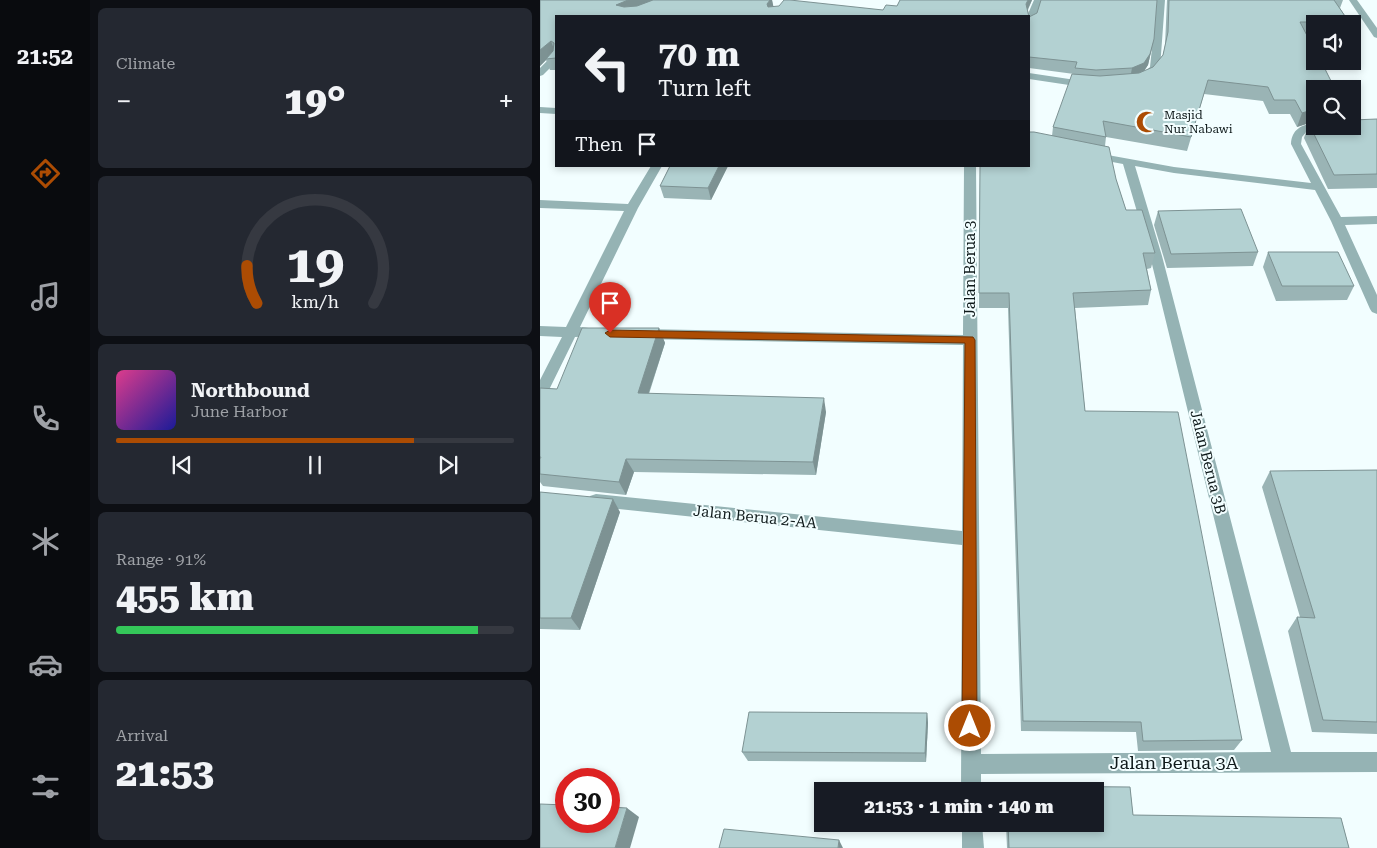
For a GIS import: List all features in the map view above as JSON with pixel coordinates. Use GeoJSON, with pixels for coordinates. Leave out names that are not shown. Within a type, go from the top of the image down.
{"type":"FeatureCollection","features":[{"type":"Feature","properties":{"kind":"street"},"geometry":{"type":"LineString","coordinates":[[1030,20],[1038,0]]}},
{"type":"Feature","properties":{"kind":"street"},"geometry":{"type":"LineString","coordinates":[[1135,82],[1142,80],[1154,68],[1161,0]]}},
{"type":"Feature","properties":{"kind":"street"},"geometry":{"type":"LineString","coordinates":[[1353,0],[1377,35]]}},
{"type":"Feature","properties":{"kind":"street"},"geometry":{"type":"LineString","coordinates":[[540,73],[555,58]]}},
{"type":"Feature","properties":{"kind":"street"},"geometry":{"type":"LineString","coordinates":[[1030,76],[1096,86]]}},
{"type":"Feature","properties":{"kind":"street"},"geometry":{"type":"LineString","coordinates":[[540,110],[555,111]]}},
{"type":"Feature","properties":{"kind":"street"},"geometry":{"type":"LineString","coordinates":[[1306,127],[1300,129],[1295,136],[1296,144],[1337,221],[1377,309]]}},
{"type":"Feature","properties":{"kind":"street"},"geometry":{"type":"LineString","coordinates":[[1083,153],[1128,163],[1174,170],[1319,187]]}},
{"type":"Feature","properties":{"kind":"street","name":"Jalan Berua 3B"},"geometry":{"type":"LineString","coordinates":[[1128,163],[1156,256],[1284,763]]}},
{"type":"Feature","properties":{"kind":"street"},"geometry":{"type":"LineString","coordinates":[[540,394],[632,208],[656,167]]}},
{"type":"Feature","properties":{"kind":"street","name":"Jalan Berua 3"},"geometry":{"type":"LineString","coordinates":[[970,167],[971,782]]}},
{"type":"Feature","properties":{"kind":"street"},"geometry":{"type":"LineString","coordinates":[[540,204],[632,208]]}},
{"type":"Feature","properties":{"kind":"street"},"geometry":{"type":"LineString","coordinates":[[1337,221],[1377,220]]}},
{"type":"Feature","properties":{"kind":"street"},"geometry":{"type":"LineString","coordinates":[[540,331],[610,333]]}},
{"type":"Feature","properties":{"kind":"street"},"geometry":{"type":"LineString","coordinates":[[630,334],[970,340]]}},
{"type":"Feature","properties":{"kind":"street","name":"Jalan Berua 2-AA"},"geometry":{"type":"LineString","coordinates":[[579,499],[970,539]]}},
{"type":"Feature","properties":{"kind":"street","name":"Jalan Berua 3A"},"geometry":{"type":"LineString","coordinates":[[970,764],[1377,762]]}},
{"type":"Feature","properties":{"kind":"street"},"geometry":{"type":"LineString","coordinates":[[972,832],[973,848]]}},
{"type":"Feature","properties":{"kind":"building"},"geometry":{"type":"Polygon","coordinates":[[[540,0],[628,0],[616,5],[624,7],[637,6],[653,0],[770,0],[767,4],[768,7],[779,6],[784,0],[790,0],[883,10],[886,5],[897,6],[900,0],[1028,0],[1026,4],[1029,15],[555,15],[555,58],[546,59],[553,51],[554,43],[551,41],[540,50],[540,0]]]}},
{"type":"Feature","properties":{"kind":"building"},"geometry":{"type":"Polygon","coordinates":[[[1041,0],[1157,0],[1154,39],[1150,54],[1144,63],[1132,68],[1096,70],[1075,68],[1077,62],[1030,57],[1030,16],[1037,13],[1041,0]]]}},
{"type":"Feature","properties":{"kind":"building"},"geometry":{"type":"Polygon","coordinates":[[[1169,0],[1334,0],[1344,15],[1306,15],[1306,22],[1300,22],[1306,34],[1306,70],[1326,70],[1330,80],[1306,80],[1306,112],[1302,113],[1295,100],[1274,100],[1268,87],[1208,80],[1191,137],[1103,121],[1106,137],[1053,127],[1072,74],[1100,76],[1139,73],[1153,67],[1163,55],[1168,32],[1169,0]]]}},
{"type":"Feature","properties":{"kind":"building"},"geometry":{"type":"Polygon","coordinates":[[[1377,119],[1377,174],[1334,175],[1314,135],[1361,135],[1361,120],[1377,119]]]}},
{"type":"Feature","properties":{"kind":"building"},"geometry":{"type":"Polygon","coordinates":[[[1030,132],[1109,147],[1116,179],[1126,210],[1142,210],[1155,253],[1143,253],[1151,290],[1073,293],[1085,411],[1178,412],[1242,740],[1143,741],[1141,722],[1023,721],[1009,293],[979,293],[980,167],[1030,167],[1030,132]]]}},
{"type":"Feature","properties":{"kind":"building"},"geometry":{"type":"Polygon","coordinates":[[[670,167],[718,167],[708,188],[660,186],[670,167]]]}},
{"type":"Feature","properties":{"kind":"building"},"geometry":{"type":"Polygon","coordinates":[[[1241,209],[1258,252],[1171,254],[1158,211],[1241,209]]]}},
{"type":"Feature","properties":{"kind":"building"},"geometry":{"type":"Polygon","coordinates":[[[1268,252],[1338,252],[1354,286],[1282,286],[1268,252]]]}},
{"type":"Feature","properties":{"kind":"building"},"geometry":{"type":"Polygon","coordinates":[[[582,328],[659,328],[638,393],[824,398],[813,462],[626,459],[619,482],[540,474],[540,388],[557,389],[582,328]]]}},
{"type":"Feature","properties":{"kind":"building"},"geometry":{"type":"Polygon","coordinates":[[[1377,470],[1377,722],[1323,720],[1297,617],[1315,618],[1270,471],[1377,470]]]}},
{"type":"Feature","properties":{"kind":"building"},"geometry":{"type":"Polygon","coordinates":[[[540,492],[613,499],[571,618],[540,618],[540,492]]]}},
{"type":"Feature","properties":{"kind":"building"},"geometry":{"type":"Polygon","coordinates":[[[749,712],[927,713],[925,753],[742,752],[749,712]]]}},
{"type":"Feature","properties":{"kind":"building"},"geometry":{"type":"Polygon","coordinates":[[[1104,787],[1130,787],[1133,815],[1341,818],[1349,848],[1009,848],[1008,832],[1104,832],[1104,787]]]}},
{"type":"Feature","properties":{"kind":"building"},"geometry":{"type":"Polygon","coordinates":[[[540,804],[555,805],[555,833],[620,833],[615,848],[540,848],[540,804]]]}},
{"type":"Feature","properties":{"kind":"building"},"geometry":{"type":"Polygon","coordinates":[[[620,808],[627,808],[620,831],[620,808]]]}},
{"type":"Feature","properties":{"kind":"building"},"geometry":{"type":"Polygon","coordinates":[[[724,829],[839,840],[838,848],[719,848],[724,829]]]}},
{"type":"Feature","properties":{"kind":"place","name":"Masjid Nur Nabawi"},"geometry":{"type":"Point","coordinates":[1147,122]}},
{"type":"Feature","properties":{"kind":"route"},"geometry":{"type":"LineString","coordinates":[[610,333],[970,340],[970,726]]}}]}
